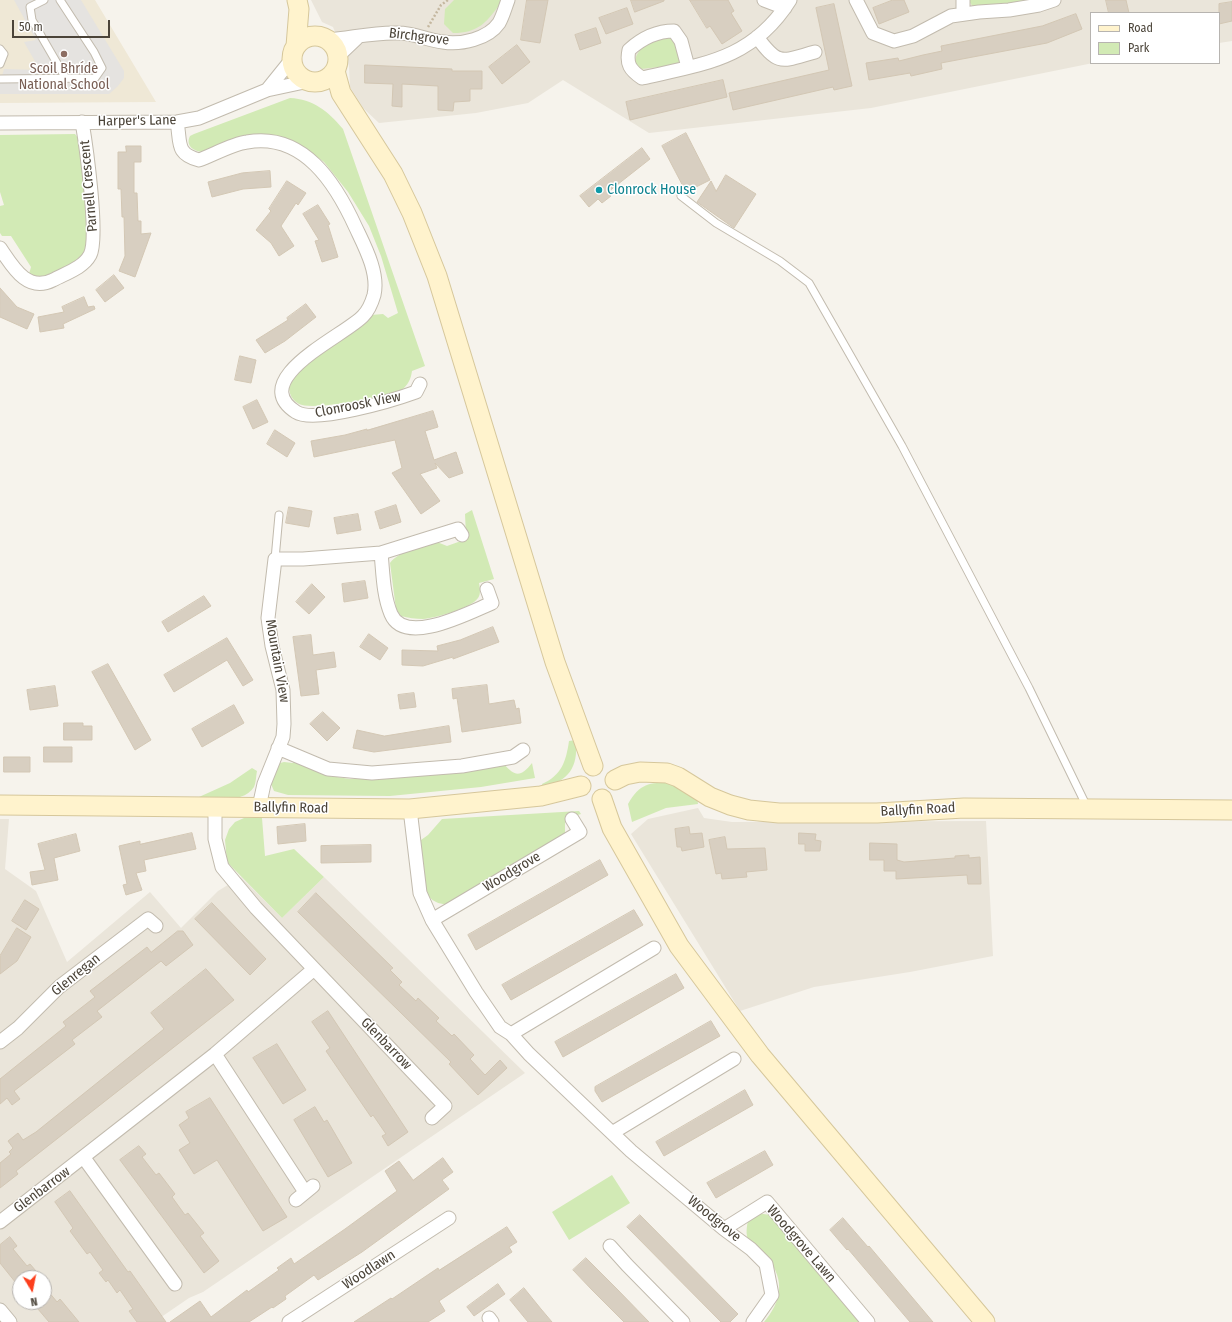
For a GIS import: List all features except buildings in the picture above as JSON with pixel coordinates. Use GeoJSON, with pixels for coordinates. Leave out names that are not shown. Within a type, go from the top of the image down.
{"type":"FeatureCollection","features":[{"type":"Feature","properties":{"kind":"street","name":"Birchgrove"},"geometry":{"type":"LineString","coordinates":[[324,38],[358,37],[368,33],[399,33],[423,36],[443,42],[479,38],[490,31],[498,23],[508,0]]}},
{"type":"Feature","properties":{"kind":"street"},"geometry":{"type":"LineString","coordinates":[[688,66],[681,40],[674,31],[652,35],[638,42],[629,50],[627,63],[633,72],[642,78],[688,66],[702,65],[727,57],[757,37],[785,9],[764,0]]}},
{"type":"Feature","properties":{"kind":"street"},"geometry":{"type":"LineString","coordinates":[[856,0],[873,33],[894,41],[914,36],[951,16],[1009,10],[1039,5],[1054,0]]}},
{"type":"Feature","properties":{"kind":"street"},"geometry":{"type":"LineString","coordinates":[[962,14],[963,0]]}},
{"type":"Feature","properties":{"kind":"street"},"geometry":{"type":"LineString","coordinates":[[298,4],[324,38],[333,44],[341,93],[393,174],[412,213],[437,276],[555,662],[593,766]]}},
{"type":"Feature","properties":{"kind":"street"},"geometry":{"type":"LineString","coordinates":[[298,4],[294,53],[297,73],[341,93]]}},
{"type":"Feature","properties":{"kind":"street"},"geometry":{"type":"LineString","coordinates":[[314,81],[326,79],[358,37]]}},
{"type":"Feature","properties":{"kind":"street"},"geometry":{"type":"LineString","coordinates":[[757,37],[773,57],[782,61],[815,52]]}},
{"type":"Feature","properties":{"kind":"street"},"geometry":{"type":"LineString","coordinates":[[294,53],[307,38],[324,38]]}},
{"type":"Feature","properties":{"kind":"street","name":"Harper's Lane"},"geometry":{"type":"LineString","coordinates":[[267,90],[294,53]]}},
{"type":"Feature","properties":{"kind":"street","name":"Harper's Lane"},"geometry":{"type":"LineString","coordinates":[[0,123],[177,122],[206,115],[267,90],[314,81]]}},
{"type":"Feature","properties":{"kind":"street","name":"Parnell Crescent"},"geometry":{"type":"LineString","coordinates":[[0,248],[21,276],[30,283],[36,284],[48,282],[77,267],[91,254],[94,239],[90,187],[82,122]]}},
{"type":"Feature","properties":{"kind":"street","name":"Clonroosk View"},"geometry":{"type":"LineString","coordinates":[[177,122],[180,147],[183,152],[199,160],[238,143],[248,141],[283,145],[298,151],[315,163],[332,183],[363,242],[372,266],[375,281],[374,294],[370,306],[364,315],[350,327],[306,356],[291,370],[283,384],[283,393],[287,404],[297,412],[304,415],[336,412],[390,402],[416,392],[420,384]]}},
{"type":"Feature","properties":{"kind":"street"},"geometry":{"type":"LineString","coordinates":[[275,559],[303,559],[381,553],[458,529],[462,535]]}},
{"type":"Feature","properties":{"kind":"street"},"geometry":{"type":"LineString","coordinates":[[381,553],[389,607],[395,620],[404,626],[413,628],[435,626],[492,603],[487,589]]}},
{"type":"Feature","properties":{"kind":"street","name":"Mountain View"},"geometry":{"type":"LineString","coordinates":[[259,807],[264,784],[282,736],[285,707],[268,618],[275,559]]}},
{"type":"Feature","properties":{"kind":"street"},"geometry":{"type":"LineString","coordinates":[[278,748],[328,769],[360,772],[436,769],[518,758]]}},
{"type":"Feature","properties":{"kind":"street"},"geometry":{"type":"LineString","coordinates":[[593,766],[603,766],[607,768],[615,780],[614,790],[607,798],[602,800],[591,799],[583,791],[581,786],[582,776],[593,766]]}},
{"type":"Feature","properties":{"kind":"street","name":"Ballyfin Road"},"geometry":{"type":"LineString","coordinates":[[615,780],[625,775],[640,772],[667,772],[678,777],[710,797],[730,805],[749,810],[779,813],[877,813],[964,808],[1232,810]]}},
{"type":"Feature","properties":{"kind":"street","name":"Ballyfin Road"},"geometry":{"type":"LineString","coordinates":[[0,805],[410,809],[541,796],[581,786]]}},
{"type":"Feature","properties":{"kind":"street"},"geometry":{"type":"LineString","coordinates":[[602,800],[612,828],[679,946],[760,1054],[858,1173],[985,1322]]}},
{"type":"Feature","properties":{"kind":"street","name":"Glenbarrow"},"geometry":{"type":"LineString","coordinates":[[213,808],[216,816],[215,839],[222,867],[256,908],[445,1106],[432,1118]]}},
{"type":"Feature","properties":{"kind":"street","name":"Woodgrove"},"geometry":{"type":"LineString","coordinates":[[410,809],[420,893],[432,920],[476,992],[500,1027],[511,1034],[529,1054],[631,1151],[724,1229],[751,1249],[766,1264],[772,1295],[753,1322]]}},
{"type":"Feature","properties":{"kind":"street","name":"Woodgrove"},"geometry":{"type":"LineString","coordinates":[[432,920],[580,832],[572,819]]}},
{"type":"Feature","properties":{"kind":"street","name":"Glenregan"},"geometry":{"type":"LineString","coordinates":[[0,1042],[18,1028],[59,987],[148,919],[156,926]]}},
{"type":"Feature","properties":{"kind":"street"},"geometry":{"type":"LineString","coordinates":[[511,1034],[654,948]]}},
{"type":"Feature","properties":{"kind":"street","name":"Glenbarrow"},"geometry":{"type":"LineString","coordinates":[[0,1222],[84,1158],[215,1054],[314,970]]}},
{"type":"Feature","properties":{"kind":"street"},"geometry":{"type":"LineString","coordinates":[[215,1054],[305,1193]]}},
{"type":"Feature","properties":{"kind":"street"},"geometry":{"type":"LineString","coordinates":[[612,1133],[734,1060]]}},
{"type":"Feature","properties":{"kind":"street","name":"Glenbarrow"},"geometry":{"type":"LineString","coordinates":[[84,1158],[174,1285]]}},
{"type":"Feature","properties":{"kind":"street","name":"Woodgrove Lawn"},"geometry":{"type":"LineString","coordinates":[[724,1229],[767,1202],[868,1322]]}},
{"type":"Feature","properties":{"kind":"street","name":"Woodlawn"},"geometry":{"type":"LineString","coordinates":[[289,1322],[449,1218]]}},
{"type":"Feature","properties":{"kind":"street"},"geometry":{"type":"LineString","coordinates":[[610,1246],[683,1322]]}},
{"type":"Feature","properties":{"kind":"street"},"geometry":{"type":"LineString","coordinates":[[0,1310],[10,1322]]}},
{"type":"Feature","properties":{"kind":"lane"},"geometry":{"type":"LineString","coordinates":[[44,0],[30,7],[32,20],[65,77]]}},
{"type":"Feature","properties":{"kind":"lane"},"geometry":{"type":"LineString","coordinates":[[0,79],[65,77],[95,78],[102,68],[94,52],[60,0]]}},
{"type":"Feature","properties":{"kind":"lane"},"geometry":{"type":"LineString","coordinates":[[0,49],[4,54],[0,64]]}},
{"type":"Feature","properties":{"kind":"lane"},"geometry":{"type":"LineString","coordinates":[[681,196],[716,223],[768,254],[809,283],[902,446],[1029,688],[1088,809]]}},
{"type":"Feature","properties":{"kind":"lane"},"geometry":{"type":"LineString","coordinates":[[275,559],[279,515]]}},
{"type":"Feature","properties":{"kind":"path"},"geometry":{"type":"LineString","coordinates":[[423,36],[441,5],[448,0]]}},
{"type":"Feature","properties":{"kind":"shaded area","name":"Scoil Bhríde National School"},"geometry":{"type":"Polygon","coordinates":[[[0,0],[95,0],[156,102],[0,103],[0,0]]]}},
{"type":"Feature","properties":{"kind":"shaded area","name":"Scoil Bhríde National School"},"geometry":{"type":"Polygon","coordinates":[[[14,0],[81,0],[124,71],[124,78],[118,86],[109,94],[0,94],[0,83],[4,69],[40,70],[24,42],[36,40],[14,0]]]}},
{"type":"Feature","properties":{"kind":"shaded area"},"geometry":{"type":"Polygon","coordinates":[[[311,0],[1232,0],[1232,41],[1220,43],[1220,12],[1090,12],[1090,64],[871,108],[649,133],[563,80],[528,103],[476,113],[379,123],[363,108],[350,87],[349,66],[333,27],[322,22],[311,0]]]}},
{"type":"Feature","properties":{"kind":"shaded area"},"geometry":{"type":"Polygon","coordinates":[[[698,808],[704,818],[732,822],[986,821],[993,956],[910,972],[814,987],[740,1011],[631,834],[648,819],[698,808]]]}},
{"type":"Feature","properties":{"kind":"shaded area"},"geometry":{"type":"Polygon","coordinates":[[[0,819],[9,819],[5,869],[36,891],[67,962],[150,892],[181,928],[218,891],[241,877],[282,918],[324,877],[525,1073],[203,1292],[189,1298],[154,1322],[0,1322],[0,819]]]}},
{"type":"Feature","properties":{"kind":"green space"},"geometry":{"type":"Polygon","coordinates":[[[454,0],[500,0],[500,4],[481,26],[462,33],[453,33],[444,24],[445,9],[454,0]]]}},
{"type":"Feature","properties":{"kind":"green space"},"geometry":{"type":"Polygon","coordinates":[[[968,0],[1029,0],[974,8],[968,0]]]}},
{"type":"Feature","properties":{"kind":"green space"},"geometry":{"type":"Polygon","coordinates":[[[669,35],[675,39],[681,62],[676,65],[641,69],[635,64],[638,53],[646,45],[652,41],[669,35]]]}},
{"type":"Feature","properties":{"kind":"green space"},"geometry":{"type":"Polygon","coordinates":[[[290,98],[306,101],[320,107],[343,129],[425,366],[412,371],[407,384],[404,388],[397,392],[369,399],[319,406],[299,404],[291,397],[290,394],[289,380],[321,350],[352,333],[371,315],[383,314],[388,318],[398,313],[381,256],[369,226],[348,192],[324,162],[303,147],[284,140],[202,152],[193,149],[189,145],[190,136],[194,134],[290,98]]]}},
{"type":"Feature","properties":{"kind":"green space"},"geometry":{"type":"Polygon","coordinates":[[[75,134],[78,138],[91,235],[85,252],[74,262],[41,278],[35,278],[29,274],[31,267],[11,236],[2,236],[0,233],[0,206],[4,205],[0,192],[0,135],[75,134]]]}},
{"type":"Feature","properties":{"kind":"green space"},"geometry":{"type":"Polygon","coordinates":[[[472,510],[494,579],[479,583],[480,593],[478,598],[461,609],[444,615],[423,619],[401,616],[396,609],[390,563],[399,555],[418,547],[437,542],[447,546],[461,541],[466,536],[465,514],[472,510]]]}},
{"type":"Feature","properties":{"kind":"green space"},"geometry":{"type":"Polygon","coordinates":[[[576,740],[575,758],[570,772],[559,781],[543,789],[542,784],[559,772],[562,767],[569,741],[576,740]]]}},
{"type":"Feature","properties":{"kind":"green space"},"geometry":{"type":"Polygon","coordinates":[[[294,760],[330,776],[350,779],[399,777],[504,764],[511,771],[518,774],[525,771],[532,763],[535,778],[481,787],[390,796],[288,795],[274,791],[271,784],[280,763],[293,763],[294,760]]]}},
{"type":"Feature","properties":{"kind":"green space"},"geometry":{"type":"Polygon","coordinates":[[[252,768],[257,771],[255,785],[243,796],[229,799],[199,797],[230,783],[252,768]]]}},
{"type":"Feature","properties":{"kind":"green space"},"geometry":{"type":"Polygon","coordinates":[[[671,782],[697,796],[698,804],[666,808],[632,822],[628,804],[632,797],[641,788],[651,784],[671,782]]]}},
{"type":"Feature","properties":{"kind":"green space"},"geometry":{"type":"Polygon","coordinates":[[[579,811],[581,814],[574,816],[565,823],[565,833],[561,838],[446,904],[436,902],[430,897],[425,889],[421,869],[421,840],[428,835],[442,819],[579,811]]]}},
{"type":"Feature","properties":{"kind":"green space"},"geometry":{"type":"Polygon","coordinates":[[[244,818],[262,818],[265,856],[294,849],[324,877],[282,918],[227,862],[225,840],[229,829],[235,822],[244,818]]]}},
{"type":"Feature","properties":{"kind":"green space"},"geometry":{"type":"Polygon","coordinates":[[[612,1175],[630,1203],[569,1240],[552,1212],[612,1175]]]}},
{"type":"Feature","properties":{"kind":"green space"},"geometry":{"type":"Polygon","coordinates":[[[757,1213],[770,1215],[863,1322],[764,1322],[774,1307],[779,1291],[779,1283],[773,1266],[749,1241],[747,1236],[748,1220],[757,1213]]]}},
{"type":"Feature","properties":{"kind":"place","name":"Scoil Bhríde National School"},"geometry":{"type":"Point","coordinates":[64,54]}},
{"type":"Feature","properties":{"kind":"place","name":"Clonrock House"},"geometry":{"type":"Point","coordinates":[599,190]}}]}
